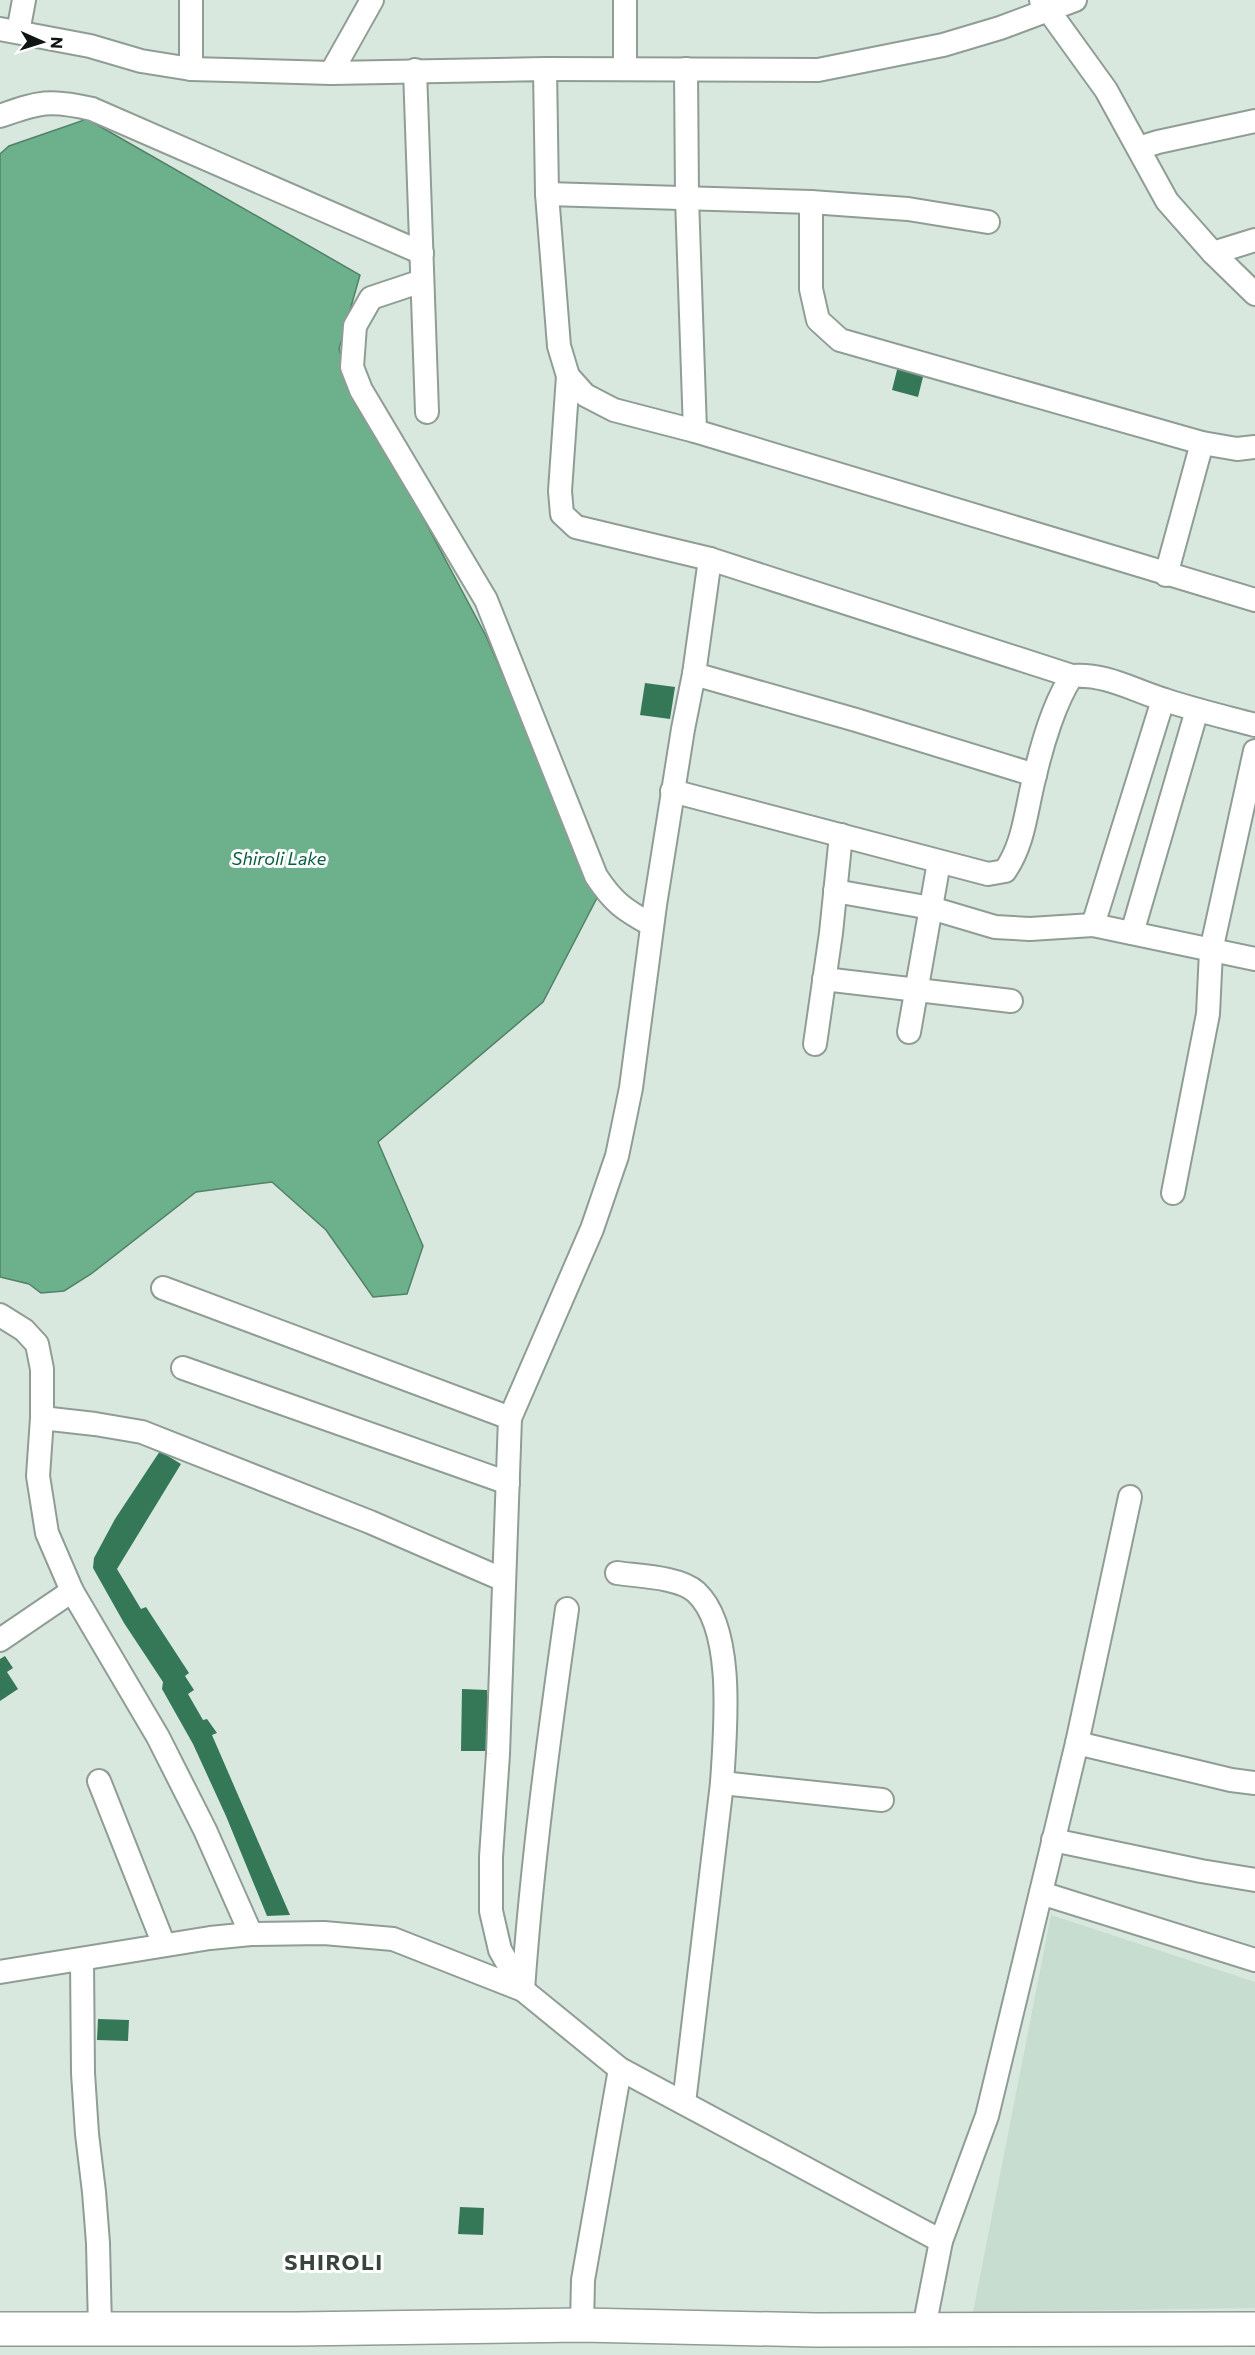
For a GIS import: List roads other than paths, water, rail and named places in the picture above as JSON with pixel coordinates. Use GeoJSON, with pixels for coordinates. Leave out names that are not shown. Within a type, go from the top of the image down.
{"type":"FeatureCollection","features":[{"type":"Feature","properties":{"kind":"highway"},"geometry":{"type":"LineString","coordinates":[[0,2329],[297,2329],[582,2325],[816,2330],[1255,2329]]}},
{"type":"Feature","properties":{"kind":"street"},"geometry":{"type":"LineString","coordinates":[[24,0],[9,30],[90,46],[141,61],[190,69],[331,73],[625,68],[818,70],[943,45],[1044,5],[1076,0]]}},
{"type":"Feature","properties":{"kind":"street"},"geometry":{"type":"LineString","coordinates":[[190,69],[191,0]]}},
{"type":"Feature","properties":{"kind":"street"},"geometry":{"type":"LineString","coordinates":[[331,73],[372,0]]}},
{"type":"Feature","properties":{"kind":"street"},"geometry":{"type":"LineString","coordinates":[[625,0],[625,68]]}},
{"type":"Feature","properties":{"kind":"street"},"geometry":{"type":"LineString","coordinates":[[1044,5],[1106,90],[1167,201],[1213,253],[1255,294]]}},
{"type":"Feature","properties":{"kind":"street"},"geometry":{"type":"LineString","coordinates":[[545,69],[547,194],[559,346],[568,376],[560,491],[562,514],[576,527],[710,559],[1072,676],[1085,675],[1107,679],[1163,700],[1255,725]]}},
{"type":"Feature","properties":{"kind":"street"},"geometry":{"type":"LineString","coordinates":[[686,69],[687,198],[694,431]]}},
{"type":"Feature","properties":{"kind":"street"},"geometry":{"type":"LineString","coordinates":[[415,70],[427,412]]}},
{"type":"Feature","properties":{"kind":"street"},"geometry":{"type":"LineString","coordinates":[[0,116],[32,105],[61,102],[92,109],[422,253]]}},
{"type":"Feature","properties":{"kind":"street"},"geometry":{"type":"LineString","coordinates":[[1139,148],[1255,121]]}},
{"type":"Feature","properties":{"kind":"street"},"geometry":{"type":"LineString","coordinates":[[547,194],[812,202],[908,209],[988,222]]}},
{"type":"Feature","properties":{"kind":"street"},"geometry":{"type":"LineString","coordinates":[[812,202],[811,289],[818,320],[840,339],[1202,443],[1237,449],[1255,447]]}},
{"type":"Feature","properties":{"kind":"street"},"geometry":{"type":"LineString","coordinates":[[1213,253],[1255,240]]}},
{"type":"Feature","properties":{"kind":"street"},"geometry":{"type":"LineString","coordinates":[[422,281],[371,298],[356,327],[352,368],[361,390],[486,600],[596,876],[610,897],[628,913],[652,925]]}},
{"type":"Feature","properties":{"kind":"street"},"geometry":{"type":"LineString","coordinates":[[568,376],[585,395],[614,410],[694,431],[1255,600]]}},
{"type":"Feature","properties":{"kind":"street"},"geometry":{"type":"LineString","coordinates":[[1166,575],[1202,443]]}},
{"type":"Feature","properties":{"kind":"street"},"geometry":{"type":"LineString","coordinates":[[523,1990],[500,1950],[491,1911],[491,1857],[498,1754],[510,1418],[592,1229],[617,1156],[631,1088],[672,791],[694,674],[710,559]]}},
{"type":"Feature","properties":{"kind":"street"},"geometry":{"type":"LineString","coordinates":[[694,674],[856,720],[1035,775]]}},
{"type":"Feature","properties":{"kind":"street"},"geometry":{"type":"LineString","coordinates":[[672,791],[988,874],[1005,871],[1015,857],[1022,837],[1035,775],[1063,689],[1072,676]]}},
{"type":"Feature","properties":{"kind":"street"},"geometry":{"type":"LineString","coordinates":[[1094,925],[1163,700]]}},
{"type":"Feature","properties":{"kind":"street"},"geometry":{"type":"LineString","coordinates":[[1132,933],[1197,710]]}},
{"type":"Feature","properties":{"kind":"street"},"geometry":{"type":"LineString","coordinates":[[1173,1193],[1208,1014],[1211,951],[1255,751]]}},
{"type":"Feature","properties":{"kind":"street"},"geometry":{"type":"LineString","coordinates":[[815,1044],[836,891],[840,835]]}},
{"type":"Feature","properties":{"kind":"street"},"geometry":{"type":"LineString","coordinates":[[909,1032],[939,862]]}},
{"type":"Feature","properties":{"kind":"street"},"geometry":{"type":"LineString","coordinates":[[836,891],[931,908],[995,927],[1030,929],[1094,925],[1255,959]]}},
{"type":"Feature","properties":{"kind":"street"},"geometry":{"type":"LineString","coordinates":[[824,979],[1011,1001]]}},
{"type":"Feature","properties":{"kind":"street"},"geometry":{"type":"LineString","coordinates":[[163,1288],[510,1418]]}},
{"type":"Feature","properties":{"kind":"street"},"geometry":{"type":"LineString","coordinates":[[0,1315],[24,1330],[37,1344],[42,1369],[42,1418],[38,1476],[47,1533],[72,1591],[158,1737],[205,1830],[251,1934]]}},
{"type":"Feature","properties":{"kind":"street"},"geometry":{"type":"LineString","coordinates":[[183,1368],[508,1483]]}},
{"type":"Feature","properties":{"kind":"street"},"geometry":{"type":"LineString","coordinates":[[42,1418],[142,1432],[370,1522],[504,1580]]}},
{"type":"Feature","properties":{"kind":"street"},"geometry":{"type":"LineString","coordinates":[[924,2328],[941,2241],[987,2116],[1077,1743],[1130,1497]]}},
{"type":"Feature","properties":{"kind":"street"},"geometry":{"type":"LineString","coordinates":[[617,1573],[666,1579],[696,1592],[716,1620],[724,1666],[722,1783],[684,2103]]}},
{"type":"Feature","properties":{"kind":"street"},"geometry":{"type":"LineString","coordinates":[[0,1640],[72,1591]]}},
{"type":"Feature","properties":{"kind":"street"},"geometry":{"type":"LineString","coordinates":[[523,1990],[541,1788],[567,1609]]}},
{"type":"Feature","properties":{"kind":"street"},"geometry":{"type":"LineString","coordinates":[[1077,1743],[1231,1780],[1255,1783]]}},
{"type":"Feature","properties":{"kind":"street"},"geometry":{"type":"LineString","coordinates":[[99,1781],[164,1945]]}},
{"type":"Feature","properties":{"kind":"street"},"geometry":{"type":"LineString","coordinates":[[722,1783],[882,1800]]}},
{"type":"Feature","properties":{"kind":"street"},"geometry":{"type":"LineString","coordinates":[[1053,1840],[1255,1880]]}},
{"type":"Feature","properties":{"kind":"street"},"geometry":{"type":"LineString","coordinates":[[1041,1893],[1255,1960]]}},
{"type":"Feature","properties":{"kind":"street"},"geometry":{"type":"LineString","coordinates":[[0,1972],[164,1945],[251,1934],[324,1933],[393,1940],[523,1990],[620,2069],[941,2241]]}},
{"type":"Feature","properties":{"kind":"street"},"geometry":{"type":"LineString","coordinates":[[82,1960],[83,2073],[98,2243],[100,2328]]}},
{"type":"Feature","properties":{"kind":"street"},"geometry":{"type":"LineString","coordinates":[[582,2325],[583,2280],[620,2069]]}},
{"type":"Feature","properties":{"kind":"water","name":"Shiroli Lake"},"geometry":{"type":"Polygon","coordinates":[[[87,119],[360,275],[339,349],[358,409],[402,478],[486,636],[599,894],[543,1002],[378,1142],[423,1246],[407,1294],[373,1297],[326,1230],[272,1182],[196,1192],[91,1274],[64,1291],[41,1293],[29,1284],[0,1277],[0,154],[9,146],[87,119]]]}},
{"type":"Feature","properties":{"kind":"district","name":"SHIROLI"},"geometry":{"type":"Point","coordinates":[334,2261]}}]}
